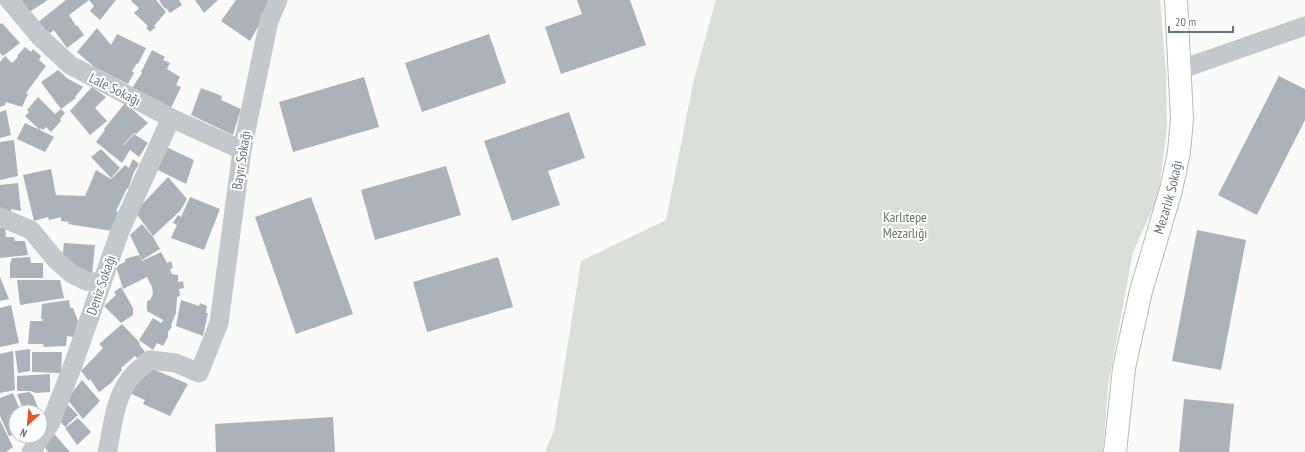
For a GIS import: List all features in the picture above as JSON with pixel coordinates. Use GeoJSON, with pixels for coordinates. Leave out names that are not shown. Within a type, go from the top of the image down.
{"type":"FeatureCollection","features":[{"type":"Feature","properties":{"kind":"street","name":"Lale Sokağı"},"geometry":{"type":"LineString","coordinates":[[9,0],[39,36],[70,65],[171,118],[242,150]]}},
{"type":"Feature","properties":{"kind":"street","name":"Bayır Sokağı"},"geometry":{"type":"LineString","coordinates":[[107,452],[114,414],[121,391],[134,374],[150,360],[176,364],[199,373],[219,323],[242,150],[269,21],[278,0]]}},
{"type":"Feature","properties":{"kind":"street","name":"Mezarlık Sokağı"},"geometry":{"type":"LineString","coordinates":[[1115,452],[1124,368],[1141,291],[1171,190],[1179,152],[1182,119],[1176,0]]}},
{"type":"Feature","properties":{"kind":"street"},"geometry":{"type":"LineString","coordinates":[[1179,70],[1305,26]]}},
{"type":"Feature","properties":{"kind":"street","name":"Deniz Sokağı"},"geometry":{"type":"LineString","coordinates":[[31,452],[50,424],[120,231],[171,118]]}},
{"type":"Feature","properties":{"kind":"street"},"geometry":{"type":"LineString","coordinates":[[0,217],[31,230],[56,260],[72,274],[86,281],[102,284]]}},
{"type":"Feature","properties":{"kind":"green space","name":"Karlıtepe Mezarlığı"},"geometry":{"type":"Polygon","coordinates":[[[716,0],[1160,0],[1166,71],[1167,129],[1158,197],[1133,252],[1108,386],[1103,452],[545,452],[554,431],[581,261],[666,220],[694,79],[716,0]]]}},
{"type":"Feature","properties":{"kind":"building"},"geometry":{"type":"Polygon","coordinates":[[[20,0],[48,0],[28,13],[20,0]]]}},
{"type":"Feature","properties":{"kind":"building"},"geometry":{"type":"Polygon","coordinates":[[[66,0],[89,0],[69,15],[84,35],[67,48],[54,30],[46,36],[37,23],[66,0]]]}},
{"type":"Feature","properties":{"kind":"building"},"geometry":{"type":"Polygon","coordinates":[[[89,0],[116,0],[100,20],[90,11],[94,6],[89,0]]]}},
{"type":"Feature","properties":{"kind":"building"},"geometry":{"type":"Polygon","coordinates":[[[156,0],[166,12],[154,26],[156,27],[150,32],[146,28],[148,26],[134,13],[139,8],[131,1],[156,0]]]}},
{"type":"Feature","properties":{"kind":"building"},"geometry":{"type":"Polygon","coordinates":[[[159,0],[179,0],[182,5],[170,13],[166,8],[165,9],[159,0]]]}},
{"type":"Feature","properties":{"kind":"building"},"geometry":{"type":"Polygon","coordinates":[[[195,0],[218,0],[204,13],[195,0]]]}},
{"type":"Feature","properties":{"kind":"building"},"geometry":{"type":"Polygon","coordinates":[[[236,0],[273,0],[250,41],[221,21],[236,0]]]}},
{"type":"Feature","properties":{"kind":"building"},"geometry":{"type":"Polygon","coordinates":[[[577,0],[630,0],[646,45],[561,74],[545,27],[582,14],[577,0]]]}},
{"type":"Feature","properties":{"kind":"building"},"geometry":{"type":"Polygon","coordinates":[[[2,23],[20,43],[3,56],[0,53],[0,24],[2,23]]]}},
{"type":"Feature","properties":{"kind":"building"},"geometry":{"type":"Polygon","coordinates":[[[97,28],[111,45],[117,34],[146,48],[138,64],[137,63],[132,71],[134,73],[128,84],[100,70],[99,71],[77,52],[97,28]]]}},
{"type":"Feature","properties":{"kind":"building"},"geometry":{"type":"Polygon","coordinates":[[[489,34],[506,83],[422,112],[405,63],[489,34]]]}},
{"type":"Feature","properties":{"kind":"building"},"geometry":{"type":"Polygon","coordinates":[[[25,47],[31,52],[33,49],[41,56],[39,60],[46,66],[26,93],[28,94],[22,107],[6,102],[5,105],[0,107],[0,62],[5,56],[12,63],[25,47]]]}},
{"type":"Feature","properties":{"kind":"building"},"geometry":{"type":"Polygon","coordinates":[[[152,50],[165,57],[163,60],[170,63],[167,69],[180,77],[176,85],[181,87],[171,108],[132,88],[142,73],[141,72],[152,50]]]}},
{"type":"Feature","properties":{"kind":"building"},"geometry":{"type":"Polygon","coordinates":[[[58,70],[65,77],[83,87],[75,97],[76,98],[61,109],[41,82],[58,70]]]}},
{"type":"Feature","properties":{"kind":"building"},"geometry":{"type":"Polygon","coordinates":[[[1279,76],[1305,89],[1305,120],[1257,215],[1218,195],[1279,76]]]}},
{"type":"Feature","properties":{"kind":"building"},"geometry":{"type":"Polygon","coordinates":[[[364,77],[379,127],[293,152],[279,102],[364,77]]]}},
{"type":"Feature","properties":{"kind":"building"},"geometry":{"type":"Polygon","coordinates":[[[92,87],[106,97],[95,108],[107,121],[90,135],[70,111],[92,87]]]}},
{"type":"Feature","properties":{"kind":"building"},"geometry":{"type":"Polygon","coordinates":[[[201,88],[222,96],[221,100],[241,109],[233,135],[191,115],[201,88]]]}},
{"type":"Feature","properties":{"kind":"building"},"geometry":{"type":"Polygon","coordinates":[[[38,97],[55,114],[61,109],[65,113],[60,119],[61,121],[51,132],[46,127],[43,130],[41,128],[40,130],[25,116],[29,112],[27,110],[38,97]]]}},
{"type":"Feature","properties":{"kind":"building"},"geometry":{"type":"Polygon","coordinates":[[[125,103],[148,123],[136,134],[134,133],[123,145],[134,134],[148,143],[139,157],[130,150],[122,163],[96,142],[105,130],[104,129],[125,103]]]}},
{"type":"Feature","properties":{"kind":"building"},"geometry":{"type":"Polygon","coordinates":[[[6,110],[11,135],[0,138],[0,112],[6,110]]]}},
{"type":"Feature","properties":{"kind":"building"},"geometry":{"type":"Polygon","coordinates":[[[569,112],[585,158],[548,171],[560,205],[512,221],[484,141],[569,112]]]}},
{"type":"Feature","properties":{"kind":"building"},"geometry":{"type":"Polygon","coordinates":[[[25,123],[54,137],[45,152],[17,139],[25,123]]]}},
{"type":"Feature","properties":{"kind":"building"},"geometry":{"type":"Polygon","coordinates":[[[14,140],[18,176],[0,180],[0,142],[14,140]]]}},
{"type":"Feature","properties":{"kind":"building"},"geometry":{"type":"Polygon","coordinates":[[[164,146],[194,160],[186,184],[156,169],[164,146]]]}},
{"type":"Feature","properties":{"kind":"building"},"geometry":{"type":"Polygon","coordinates":[[[101,149],[120,168],[111,178],[91,157],[101,149]]]}},
{"type":"Feature","properties":{"kind":"building"},"geometry":{"type":"Polygon","coordinates":[[[133,159],[139,164],[116,211],[118,212],[112,231],[68,224],[69,222],[61,221],[61,217],[49,220],[48,217],[34,221],[23,175],[51,169],[56,195],[85,196],[96,170],[111,179],[125,165],[129,168],[133,159]]]}},
{"type":"Feature","properties":{"kind":"building"},"geometry":{"type":"Polygon","coordinates":[[[446,166],[461,215],[375,240],[361,190],[446,166]]]}},
{"type":"Feature","properties":{"kind":"building"},"geometry":{"type":"Polygon","coordinates":[[[168,177],[187,199],[180,211],[153,236],[135,212],[168,177]]]}},
{"type":"Feature","properties":{"kind":"building"},"geometry":{"type":"Polygon","coordinates":[[[18,183],[21,211],[11,209],[11,213],[0,209],[0,185],[18,183]]]}},
{"type":"Feature","properties":{"kind":"building"},"geometry":{"type":"Polygon","coordinates":[[[190,197],[220,209],[204,250],[171,238],[177,225],[173,223],[178,215],[181,217],[190,197]]]}},
{"type":"Feature","properties":{"kind":"building"},"geometry":{"type":"Polygon","coordinates":[[[311,197],[353,314],[296,334],[255,217],[311,197]]]}},
{"type":"Feature","properties":{"kind":"building"},"geometry":{"type":"Polygon","coordinates":[[[142,224],[153,237],[160,249],[142,260],[130,235],[142,224]]]}},
{"type":"Feature","properties":{"kind":"building"},"geometry":{"type":"Polygon","coordinates":[[[0,228],[5,228],[6,237],[14,237],[15,241],[25,241],[28,255],[0,258],[0,228]]]}},
{"type":"Feature","properties":{"kind":"building"},"geometry":{"type":"Polygon","coordinates":[[[1197,230],[1246,240],[1221,370],[1172,361],[1197,230]]]}},
{"type":"Feature","properties":{"kind":"building"},"geometry":{"type":"Polygon","coordinates":[[[64,243],[95,245],[92,276],[62,259],[64,243]]]}},
{"type":"Feature","properties":{"kind":"building"},"geometry":{"type":"Polygon","coordinates":[[[161,252],[167,263],[171,261],[173,268],[170,269],[172,274],[178,275],[178,282],[183,281],[184,288],[179,289],[180,296],[177,297],[176,313],[171,325],[172,327],[168,332],[168,337],[163,346],[157,343],[153,350],[139,340],[153,318],[161,323],[163,320],[147,311],[147,301],[150,300],[153,294],[152,287],[147,277],[123,289],[116,266],[125,262],[125,259],[139,255],[142,261],[161,252]]]}},
{"type":"Feature","properties":{"kind":"building"},"geometry":{"type":"Polygon","coordinates":[[[30,257],[31,263],[43,263],[43,278],[10,278],[10,264],[12,258],[30,257]]]}},
{"type":"Feature","properties":{"kind":"building"},"geometry":{"type":"Polygon","coordinates":[[[498,257],[513,307],[427,332],[413,282],[498,257]]]}},
{"type":"Feature","properties":{"kind":"building"},"geometry":{"type":"Polygon","coordinates":[[[0,277],[9,299],[0,301],[0,277]]]}},
{"type":"Feature","properties":{"kind":"building"},"geometry":{"type":"Polygon","coordinates":[[[17,280],[60,280],[64,298],[20,305],[17,280]]]}},
{"type":"Feature","properties":{"kind":"building"},"geometry":{"type":"Polygon","coordinates":[[[121,287],[133,308],[133,315],[121,323],[104,306],[116,295],[114,292],[121,287]]]}},
{"type":"Feature","properties":{"kind":"building"},"geometry":{"type":"Polygon","coordinates":[[[69,300],[70,308],[73,308],[78,321],[74,337],[67,336],[66,346],[44,347],[43,344],[28,344],[30,321],[42,321],[43,319],[41,319],[42,304],[69,300]]]}},
{"type":"Feature","properties":{"kind":"building"},"geometry":{"type":"Polygon","coordinates":[[[181,300],[199,306],[200,303],[207,306],[206,313],[208,313],[203,336],[176,326],[181,300]]]}},
{"type":"Feature","properties":{"kind":"building"},"geometry":{"type":"Polygon","coordinates":[[[11,305],[19,343],[0,347],[0,308],[11,305]]]}},
{"type":"Feature","properties":{"kind":"building"},"geometry":{"type":"Polygon","coordinates":[[[122,324],[140,343],[139,344],[145,352],[137,358],[135,356],[121,368],[122,370],[111,383],[99,392],[90,379],[89,381],[81,371],[103,348],[99,344],[122,324]]]}},
{"type":"Feature","properties":{"kind":"building"},"geometry":{"type":"Polygon","coordinates":[[[30,349],[30,371],[18,373],[15,351],[30,349]]]}},
{"type":"Feature","properties":{"kind":"building"},"geometry":{"type":"Polygon","coordinates":[[[13,351],[15,390],[0,393],[0,354],[13,351]]]}},
{"type":"Feature","properties":{"kind":"building"},"geometry":{"type":"Polygon","coordinates":[[[32,352],[62,352],[61,373],[32,372],[32,352]]]}},
{"type":"Feature","properties":{"kind":"building"},"geometry":{"type":"Polygon","coordinates":[[[153,369],[188,384],[170,416],[143,404],[145,400],[127,392],[153,369]]]}},
{"type":"Feature","properties":{"kind":"building"},"geometry":{"type":"Polygon","coordinates":[[[50,374],[50,392],[36,393],[30,391],[17,391],[17,376],[50,374]]]}},
{"type":"Feature","properties":{"kind":"building"},"geometry":{"type":"Polygon","coordinates":[[[82,380],[100,401],[83,419],[67,399],[82,380]]]}},
{"type":"Feature","properties":{"kind":"building"},"geometry":{"type":"Polygon","coordinates":[[[29,392],[33,395],[36,404],[21,404],[17,394],[29,392]]]}},
{"type":"Feature","properties":{"kind":"building"},"geometry":{"type":"Polygon","coordinates":[[[13,393],[18,404],[8,404],[8,434],[0,416],[0,398],[13,393]]]}},
{"type":"Feature","properties":{"kind":"building"},"geometry":{"type":"Polygon","coordinates":[[[1184,399],[1234,404],[1229,452],[1179,452],[1184,399]]]}},
{"type":"Feature","properties":{"kind":"building"},"geometry":{"type":"Polygon","coordinates":[[[68,405],[78,415],[65,427],[57,417],[68,405]]]}},
{"type":"Feature","properties":{"kind":"building"},"geometry":{"type":"Polygon","coordinates":[[[333,417],[335,452],[216,452],[215,424],[333,417]]]}},
{"type":"Feature","properties":{"kind":"building"},"geometry":{"type":"Polygon","coordinates":[[[78,418],[91,432],[77,445],[65,428],[78,418]]]}},
{"type":"Feature","properties":{"kind":"building"},"geometry":{"type":"Polygon","coordinates":[[[0,420],[8,437],[8,444],[12,444],[13,447],[6,452],[0,452],[0,420]]]}},
{"type":"Feature","properties":{"kind":"building"},"geometry":{"type":"Polygon","coordinates":[[[50,429],[70,452],[48,452],[43,444],[48,444],[48,432],[50,429]]]}}]}
